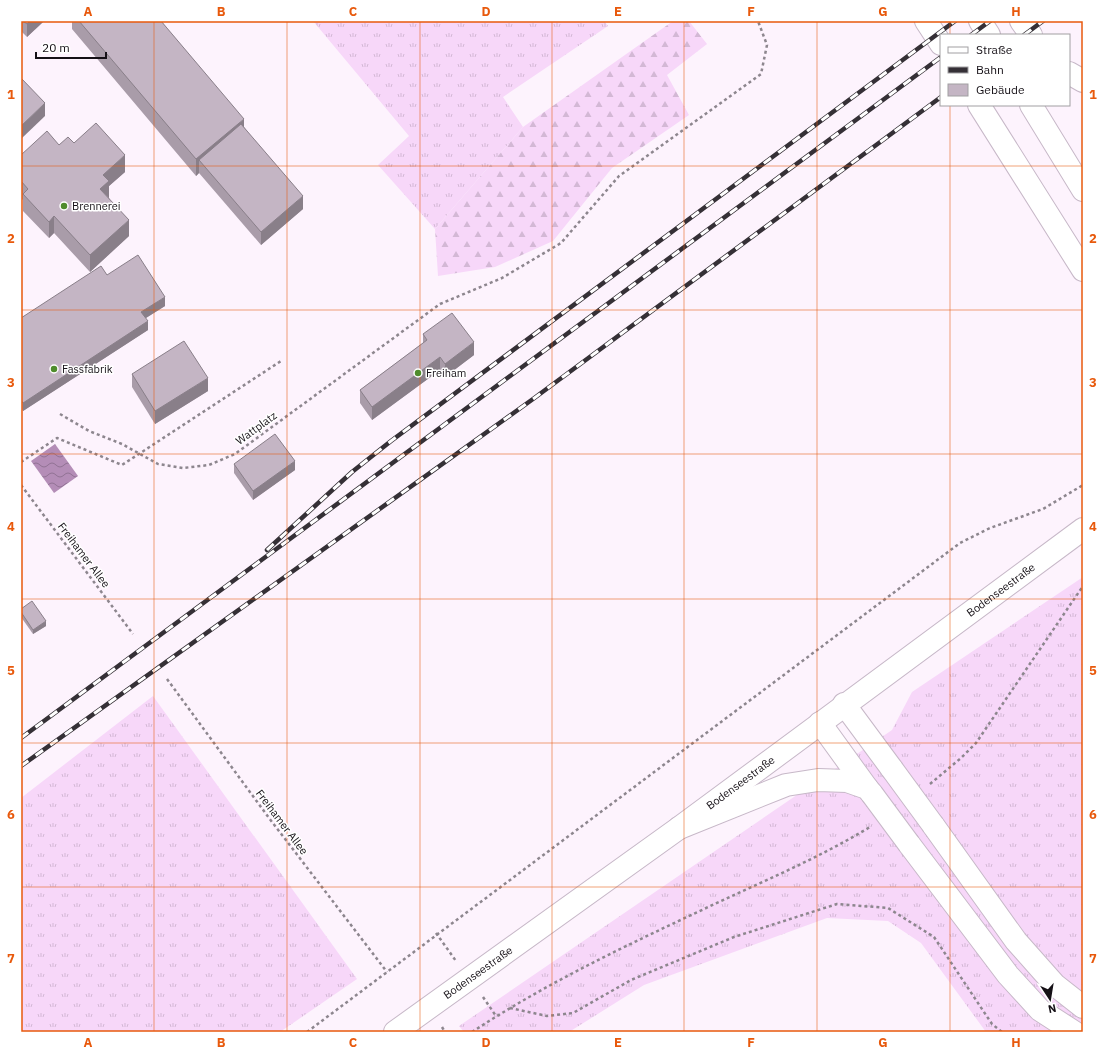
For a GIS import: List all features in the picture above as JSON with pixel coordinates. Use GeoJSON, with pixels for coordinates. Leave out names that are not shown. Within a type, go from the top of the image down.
{"type":"FeatureCollection","features":[{"type":"Feature","properties":{"kind":"main road"},"geometry":{"type":"LineString","coordinates":[[926,21],[940,42]]}},
{"type":"Feature","properties":{"kind":"main road"},"geometry":{"type":"LineString","coordinates":[[980,21],[988,34]]}},
{"type":"Feature","properties":{"kind":"main road"},"geometry":{"type":"LineString","coordinates":[[1021,21],[1030,34]]}},
{"type":"Feature","properties":{"kind":"main road"},"geometry":{"type":"LineString","coordinates":[[1070,74],[1083,81]]}},
{"type":"Feature","properties":{"kind":"main road"},"geometry":{"type":"LineString","coordinates":[[980,106],[1083,270]]}},
{"type":"Feature","properties":{"kind":"main road"},"geometry":{"type":"LineString","coordinates":[[1032,106],[1083,190]]}},
{"type":"Feature","properties":{"kind":"main road","name":"Bodenseestraße"},"geometry":{"type":"LineString","coordinates":[[395,1032],[679,828],[1083,528]]}},
{"type":"Feature","properties":{"kind":"main road"},"geometry":{"type":"LineString","coordinates":[[844,704],[1016,941],[1055,985],[1083,1007]]}},
{"type":"Feature","properties":{"kind":"main road"},"geometry":{"type":"LineString","coordinates":[[820,723],[869,791],[1008,975],[1040,1010],[1074,1032]]}},
{"type":"Feature","properties":{"kind":"main road"},"geometry":{"type":"LineString","coordinates":[[679,828],[786,785],[818,780],[847,781],[869,791]]}},
{"type":"Feature","properties":{"kind":"path","name":"Wattplatz"},"geometry":{"type":"LineString","coordinates":[[60,414],[88,431],[122,444],[158,464],[183,468],[209,465],[235,454],[440,304],[502,278],[561,243],[620,176],[761,74],[767,45],[758,21]]}},
{"type":"Feature","properties":{"kind":"path"},"geometry":{"type":"LineString","coordinates":[[21,462],[57,438],[122,465],[281,361]]}},
{"type":"Feature","properties":{"kind":"path","name":"Freihamer Allee"},"geometry":{"type":"LineString","coordinates":[[21,485],[133,634]]}},
{"type":"Feature","properties":{"kind":"path"},"geometry":{"type":"LineString","coordinates":[[307,1032],[436,933],[960,544],[990,528],[1043,509],[1083,485]]}},
{"type":"Feature","properties":{"kind":"path"},"geometry":{"type":"LineString","coordinates":[[929,785],[976,743],[1083,586]]}},
{"type":"Feature","properties":{"kind":"path","name":"Freihamer Allee"},"geometry":{"type":"LineString","coordinates":[[167,679],[269,818],[387,972]]}},
{"type":"Feature","properties":{"kind":"path"},"geometry":{"type":"LineString","coordinates":[[472,1032],[557,980],[645,936],[829,851],[874,825]]}},
{"type":"Feature","properties":{"kind":"path"},"geometry":{"type":"LineString","coordinates":[[510,1008],[548,1016],[573,1013],[631,980],[734,936],[837,904],[888,908],[934,937],[992,1024],[1002,1032]]}},
{"type":"Feature","properties":{"kind":"green space"},"geometry":{"type":"Polygon","coordinates":[[[313,21],[604,21],[608,26],[503,97],[523,127],[435,229],[378,165],[409,136],[313,21]]]}},
{"type":"Feature","properties":{"kind":"green space"},"geometry":{"type":"Polygon","coordinates":[[[673,21],[689,21],[707,44],[667,75],[689,115],[612,168],[553,241],[495,267],[438,276],[435,229],[523,127],[673,21]]]}},
{"type":"Feature","properties":{"kind":"green space"},"geometry":{"type":"Polygon","coordinates":[[[1083,577],[1083,1032],[986,1032],[921,943],[888,921],[827,918],[644,985],[569,1032],[464,1032],[459,1026],[892,730],[912,692],[1083,577]]]}},
{"type":"Feature","properties":{"kind":"green space"},"geometry":{"type":"Polygon","coordinates":[[[153,696],[357,979],[280,1032],[21,1032],[21,798],[153,696]]]}},
{"type":"Feature","properties":{"kind":"water"},"geometry":{"type":"Polygon","coordinates":[[[55,444],[78,476],[54,493],[31,461],[55,444]]]}},
{"type":"Feature","properties":{"kind":"building"},"geometry":{"type":"Polygon","coordinates":[[[23,21],[30,21],[27,24],[23,21]]]}},
{"type":"Feature","properties":{"kind":"building"},"geometry":{"type":"Polygon","coordinates":[[[79,21],[161,21],[244,119],[196,159],[79,21]]]}},
{"type":"Feature","properties":{"kind":"building"},"geometry":{"type":"Polygon","coordinates":[[[21,78],[45,103],[21,126],[21,78]]]}},
{"type":"Feature","properties":{"kind":"building","name":"Brennerei"},"geometry":{"type":"Polygon","coordinates":[[[96,123],[125,155],[103,175],[109,181],[100,189],[129,220],[90,255],[54,216],[49,222],[23,194],[28,189],[21,181],[21,155],[47,131],[59,145],[68,137],[74,143],[96,123]]]}},
{"type":"Feature","properties":{"kind":"building"},"geometry":{"type":"Polygon","coordinates":[[[241,124],[303,196],[261,232],[199,160],[241,124]]]}},
{"type":"Feature","properties":{"kind":"building","name":"Fassfabrik"},"geometry":{"type":"Polygon","coordinates":[[[138,255],[165,297],[141,312],[148,321],[23,403],[21,400],[21,318],[101,266],[107,275],[138,255]]]}},
{"type":"Feature","properties":{"kind":"building"},"geometry":{"type":"Polygon","coordinates":[[[452,313],[474,342],[445,364],[440,357],[372,407],[360,390],[427,340],[423,334],[452,313]]]}},
{"type":"Feature","properties":{"kind":"building"},"geometry":{"type":"Polygon","coordinates":[[[184,341],[208,378],[155,411],[132,374],[184,341]]]}},
{"type":"Feature","properties":{"kind":"building"},"geometry":{"type":"Polygon","coordinates":[[[275,434],[295,461],[253,491],[234,464],[275,434]]]}},
{"type":"Feature","properties":{"kind":"building"},"geometry":{"type":"Polygon","coordinates":[[[32,601],[46,621],[33,630],[21,612],[21,609],[32,601]]]}},
{"type":"Feature","properties":{"kind":"railway"},"geometry":{"type":"LineString","coordinates":[[267,550],[352,472],[391,441],[955,21]]}},
{"type":"Feature","properties":{"kind":"railway"},"geometry":{"type":"LineString","coordinates":[[972,34],[990,21]]}},
{"type":"Feature","properties":{"kind":"railway"},"geometry":{"type":"LineString","coordinates":[[1025,34],[1043,21]]}},
{"type":"Feature","properties":{"kind":"railway"},"geometry":{"type":"LineString","coordinates":[[21,738],[940,58]]}},
{"type":"Feature","properties":{"kind":"railway"},"geometry":{"type":"LineString","coordinates":[[21,766],[533,399],[940,98]]}},
{"type":"Feature","properties":{"kind":"place","name":"Brennerei"},"geometry":{"type":"Point","coordinates":[64,206]}},
{"type":"Feature","properties":{"kind":"place","name":"Fassfabrik"},"geometry":{"type":"Point","coordinates":[54,369]}},
{"type":"Feature","properties":{"kind":"place","name":"Freiham"},"geometry":{"type":"Point","coordinates":[418,373]}}]}
